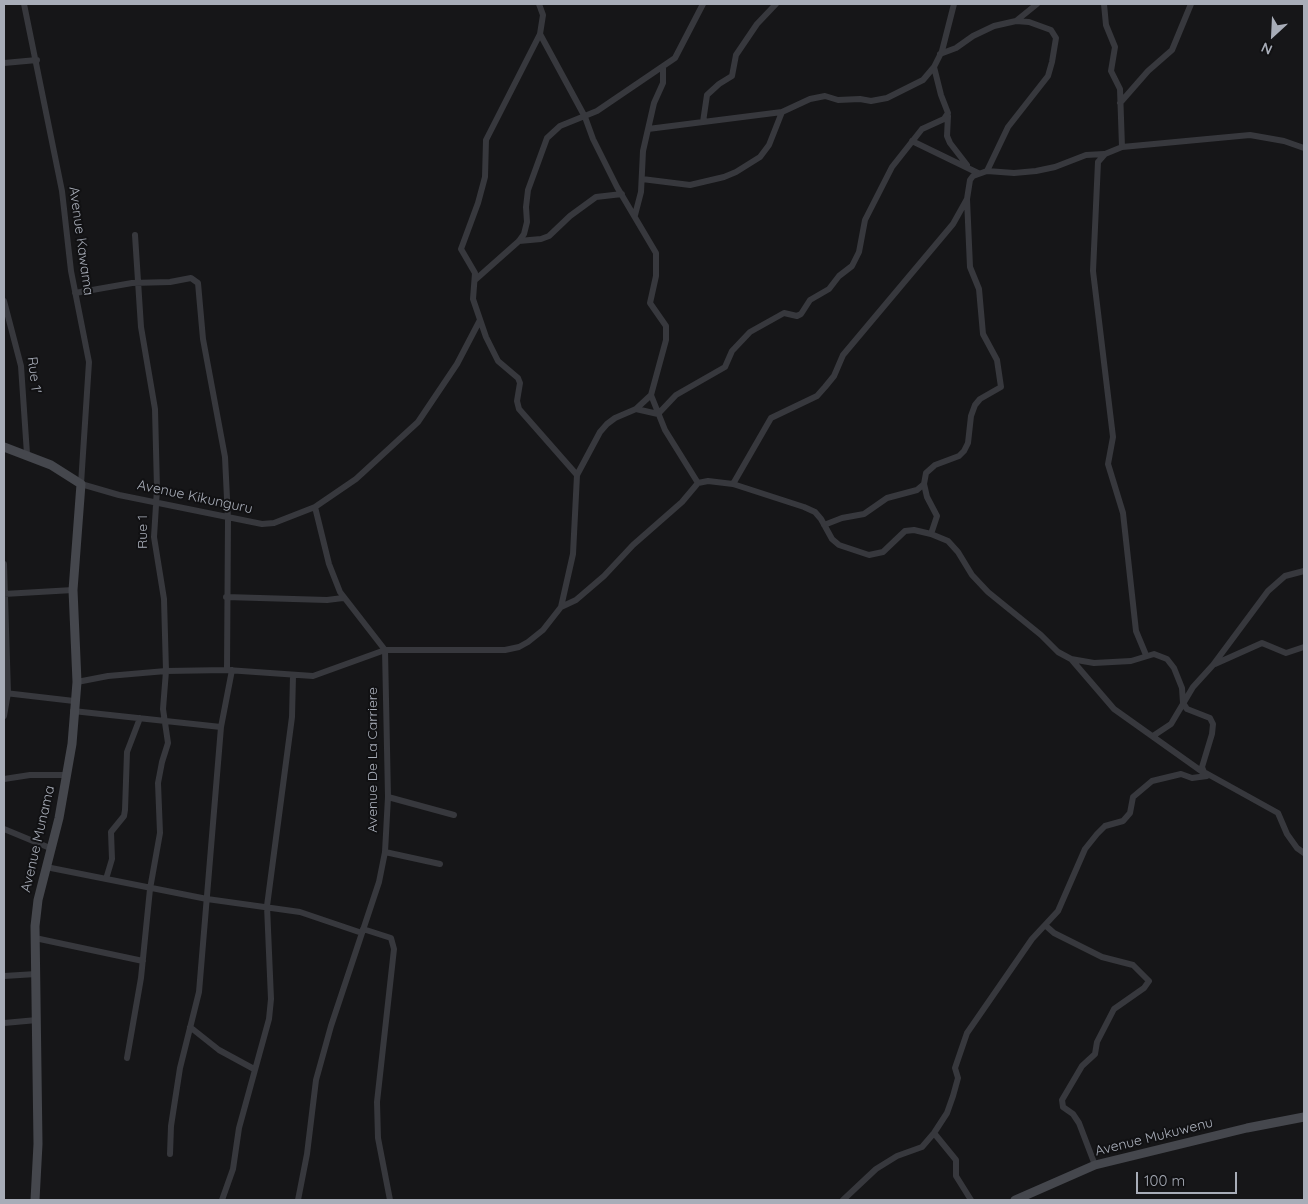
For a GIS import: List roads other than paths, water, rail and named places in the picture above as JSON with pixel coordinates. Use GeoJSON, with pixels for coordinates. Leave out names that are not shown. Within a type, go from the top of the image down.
{"type":"FeatureCollection","features":[{"type":"Feature","properties":{"kind":"street","name":"Avenue Kawama"},"geometry":{"type":"LineString","coordinates":[[24,4],[37,60],[62,191],[75,293],[89,362],[81,484]]}},
{"type":"Feature","properties":{"kind":"street"},"geometry":{"type":"LineString","coordinates":[[539,4],[543,15],[540,34],[486,140],[485,177],[478,203],[461,249],[475,273],[473,299],[498,361],[518,378],[520,383],[517,401],[519,409],[533,427],[560,452],[577,475]]}},
{"type":"Feature","properties":{"kind":"street"},"geometry":{"type":"LineString","coordinates":[[475,280],[519,241],[527,222],[526,207],[532,175],[547,138],[560,126],[586,117],[663,68],[675,58],[703,4]]}},
{"type":"Feature","properties":{"kind":"street"},"geometry":{"type":"LineString","coordinates":[[703,122],[707,95],[718,84],[732,76],[736,55],[756,24],[776,4]]}},
{"type":"Feature","properties":{"kind":"street"},"geometry":{"type":"LineString","coordinates":[[648,129],[782,112],[818,97],[871,101],[887,98],[923,80],[934,67],[940,54],[954,4]]}},
{"type":"Feature","properties":{"kind":"street"},"geometry":{"type":"LineString","coordinates":[[1016,21],[1037,4]]}},
{"type":"Feature","properties":{"kind":"street"},"geometry":{"type":"LineString","coordinates":[[1104,4],[1106,24],[1115,47],[1111,71],[1119,85],[1122,147]]}},
{"type":"Feature","properties":{"kind":"street"},"geometry":{"type":"LineString","coordinates":[[1120,102],[1148,71],[1172,50],[1190,4]]}},
{"type":"Feature","properties":{"kind":"street"},"geometry":{"type":"LineString","coordinates":[[940,54],[956,48],[973,36],[994,26],[1016,21],[1029,22],[1051,30],[1056,38],[1048,76],[1008,127],[988,171]]}},
{"type":"Feature","properties":{"kind":"street"},"geometry":{"type":"LineString","coordinates":[[540,34],[586,117],[593,139],[622,194],[656,253],[656,276],[650,303],[666,326],[666,340],[651,395],[636,409],[615,418],[600,432],[577,475],[573,554],[562,607]]}},
{"type":"Feature","properties":{"kind":"street"},"geometry":{"type":"LineString","coordinates":[[4,63],[37,60]]}},
{"type":"Feature","properties":{"kind":"street"},"geometry":{"type":"LineString","coordinates":[[934,67],[940,95],[948,108],[947,136],[950,144],[968,166]]}},
{"type":"Feature","properties":{"kind":"street"},"geometry":{"type":"LineString","coordinates":[[635,216],[642,179],[643,151],[654,103],[663,83],[663,68]]}},
{"type":"Feature","properties":{"kind":"street"},"geometry":{"type":"LineString","coordinates":[[642,179],[690,185],[724,178],[760,158],[769,145],[782,112]]}},
{"type":"Feature","properties":{"kind":"street"},"geometry":{"type":"LineString","coordinates":[[658,414],[676,395],[725,367],[732,352],[750,332],[784,313],[798,316],[810,300],[829,289],[838,276],[852,266],[859,252],[865,220],[876,195],[892,167],[922,129],[944,119],[948,113]]}},
{"type":"Feature","properties":{"kind":"street"},"geometry":{"type":"LineString","coordinates":[[932,534],[937,516],[927,497],[924,484],[926,473],[935,465],[959,456],[964,451],[968,443],[971,416],[975,405],[980,399],[1002,387],[997,360],[983,334],[979,290],[970,267],[968,199],[970,180],[978,173],[988,171],[1014,173],[1055,167],[1086,155],[1105,154],[1122,147],[1250,135],[1284,141],[1304,148]]}},
{"type":"Feature","properties":{"kind":"street"},"geometry":{"type":"LineString","coordinates":[[912,141],[968,166],[978,173]]}},
{"type":"Feature","properties":{"kind":"street"},"geometry":{"type":"LineString","coordinates":[[1105,154],[1098,162],[1093,271],[1112,438],[1108,464],[1122,513],[1136,631],[1146,655]]}},
{"type":"Feature","properties":{"kind":"street"},"geometry":{"type":"LineString","coordinates":[[519,241],[540,240],[549,236],[570,216],[596,197],[622,194]]}},
{"type":"Feature","properties":{"kind":"street"},"geometry":{"type":"LineString","coordinates":[[732,484],[771,418],[817,396],[826,387],[834,376],[843,354],[943,236],[968,199]]}},
{"type":"Feature","properties":{"kind":"street","name":"Rue 1"},"geometry":{"type":"LineString","coordinates":[[128,1058],[143,961],[150,889],[160,833],[158,783],[162,762],[168,748],[163,710],[166,671],[164,599],[154,537],[156,504],[155,409],[146,362],[135,235]]}},
{"type":"Feature","properties":{"kind":"street"},"geometry":{"type":"LineString","coordinates":[[75,293],[191,278],[198,283],[203,339],[225,457],[228,519],[226,597],[229,670],[221,727],[198,992],[180,1068],[171,1126],[170,1154]]}},
{"type":"Feature","properties":{"kind":"street","name":"Rue 1'"},"geometry":{"type":"LineString","coordinates":[[4,301],[21,366],[27,454]]}},
{"type":"Feature","properties":{"kind":"street","name":"Avenue Kikunguru"},"geometry":{"type":"LineString","coordinates":[[4,448],[27,454],[52,465],[81,484],[156,504],[228,519],[262,524],[274,523],[315,507],[356,479],[418,422],[457,364],[480,320]]}},
{"type":"Feature","properties":{"kind":"street"},"geometry":{"type":"LineString","coordinates":[[651,395],[658,414],[698,483]]}},
{"type":"Feature","properties":{"kind":"street"},"geometry":{"type":"LineString","coordinates":[[636,409],[658,414]]}},
{"type":"Feature","properties":{"kind":"street"},"geometry":{"type":"LineString","coordinates":[[76,682],[108,676],[166,671],[229,670],[313,676],[326,674],[385,650],[489,650],[519,647],[543,630],[562,607],[576,600],[604,576],[638,540],[682,502],[698,483],[708,481],[732,484],[815,512],[832,539],[839,545],[869,555],[883,552],[905,531],[914,530],[932,534],[948,541],[958,552],[972,575],[988,592],[1042,636],[1058,652],[1071,659],[1094,663],[1131,661],[1154,654],[1167,659],[1174,668],[1182,688],[1183,703],[1194,713],[1210,718],[1213,724],[1212,734],[1202,767],[1207,776]]}},
{"type":"Feature","properties":{"kind":"street","name":"Avenue Munama"},"geometry":{"type":"LineString","coordinates":[[35,1200],[38,1144],[34,938],[38,900],[72,744],[76,682],[73,590],[81,484]]}},
{"type":"Feature","properties":{"kind":"street"},"geometry":{"type":"LineString","coordinates":[[824,525],[842,518],[864,514],[887,498],[917,490],[924,484]]}},
{"type":"Feature","properties":{"kind":"street"},"geometry":{"type":"LineString","coordinates":[[315,507],[329,564],[342,598],[385,650]]}},
{"type":"Feature","properties":{"kind":"street"},"geometry":{"type":"LineString","coordinates":[[4,564],[6,693],[4,716]]}},
{"type":"Feature","properties":{"kind":"street"},"geometry":{"type":"LineString","coordinates":[[1153,736],[1171,724],[1193,687],[1214,665],[1268,591],[1284,576],[1304,571]]}},
{"type":"Feature","properties":{"kind":"street"},"geometry":{"type":"LineString","coordinates":[[4,594],[73,590]]}},
{"type":"Feature","properties":{"kind":"street"},"geometry":{"type":"LineString","coordinates":[[226,597],[327,600],[342,598]]}},
{"type":"Feature","properties":{"kind":"street"},"geometry":{"type":"LineString","coordinates":[[1214,665],[1262,643],[1286,653],[1304,647]]}},
{"type":"Feature","properties":{"kind":"street","name":"Avenue De La Carriere"},"geometry":{"type":"LineString","coordinates":[[298,1200],[307,1154],[316,1080],[331,1026],[375,897],[385,852],[388,797],[385,650]]}},
{"type":"Feature","properties":{"kind":"street"},"geometry":{"type":"LineString","coordinates":[[1071,659],[1114,710],[1207,776],[1278,813],[1287,834],[1296,848],[1304,853]]}},
{"type":"Feature","properties":{"kind":"street"},"geometry":{"type":"LineString","coordinates":[[222,1200],[233,1169],[239,1128],[254,1069],[264,1040],[271,999],[267,906],[292,717],[293,676]]}},
{"type":"Feature","properties":{"kind":"street"},"geometry":{"type":"LineString","coordinates":[[6,693],[74,701]]}},
{"type":"Feature","properties":{"kind":"street"},"geometry":{"type":"LineString","coordinates":[[73,711],[221,727]]}},
{"type":"Feature","properties":{"kind":"street"},"geometry":{"type":"LineString","coordinates":[[106,879],[112,858],[111,832],[124,816],[125,810],[127,752],[140,718]]}},
{"type":"Feature","properties":{"kind":"street"},"geometry":{"type":"LineString","coordinates":[[843,1200],[876,1169],[897,1156],[922,1147],[934,1133],[947,1113],[953,1096],[958,1078],[955,1068],[967,1033],[990,1003],[1001,982],[1032,939],[1058,911],[1085,849],[1105,826],[1124,821],[1130,813],[1133,797],[1152,781],[1184,774],[1192,778],[1207,776]]}},
{"type":"Feature","properties":{"kind":"street"},"geometry":{"type":"LineString","coordinates":[[4,779],[30,775],[66,775]]}},
{"type":"Feature","properties":{"kind":"street"},"geometry":{"type":"LineString","coordinates":[[388,797],[454,815]]}},
{"type":"Feature","properties":{"kind":"street"},"geometry":{"type":"LineString","coordinates":[[4,829],[50,848]]}},
{"type":"Feature","properties":{"kind":"street"},"geometry":{"type":"LineString","coordinates":[[385,852],[440,864]]}},
{"type":"Feature","properties":{"kind":"street"},"geometry":{"type":"LineString","coordinates":[[46,867],[150,889],[207,899],[267,906],[307,914],[391,938],[394,949],[377,1102],[378,1138],[390,1200]]}},
{"type":"Feature","properties":{"kind":"street"},"geometry":{"type":"LineString","coordinates":[[1045,925],[1054,933],[1102,957],[1134,965],[1149,981],[1144,988],[1116,1007],[1097,1042],[1095,1054],[1082,1066],[1062,1100],[1063,1107],[1073,1114],[1079,1123],[1096,1165]]}},
{"type":"Feature","properties":{"kind":"street"},"geometry":{"type":"LineString","coordinates":[[34,938],[143,961]]}},
{"type":"Feature","properties":{"kind":"street"},"geometry":{"type":"LineString","coordinates":[[4,976],[36,974]]}},
{"type":"Feature","properties":{"kind":"street"},"geometry":{"type":"LineString","coordinates":[[4,1023],[37,1020]]}},
{"type":"Feature","properties":{"kind":"street"},"geometry":{"type":"LineString","coordinates":[[190,1027],[219,1050],[254,1069]]}},
{"type":"Feature","properties":{"kind":"street","name":"Avenue Mukuwenu"},"geometry":{"type":"LineString","coordinates":[[1015,1200],[1096,1165],[1247,1128],[1304,1117]]}},
{"type":"Feature","properties":{"kind":"street"},"geometry":{"type":"LineString","coordinates":[[934,1133],[956,1160],[956,1176],[971,1200]]}}]}
